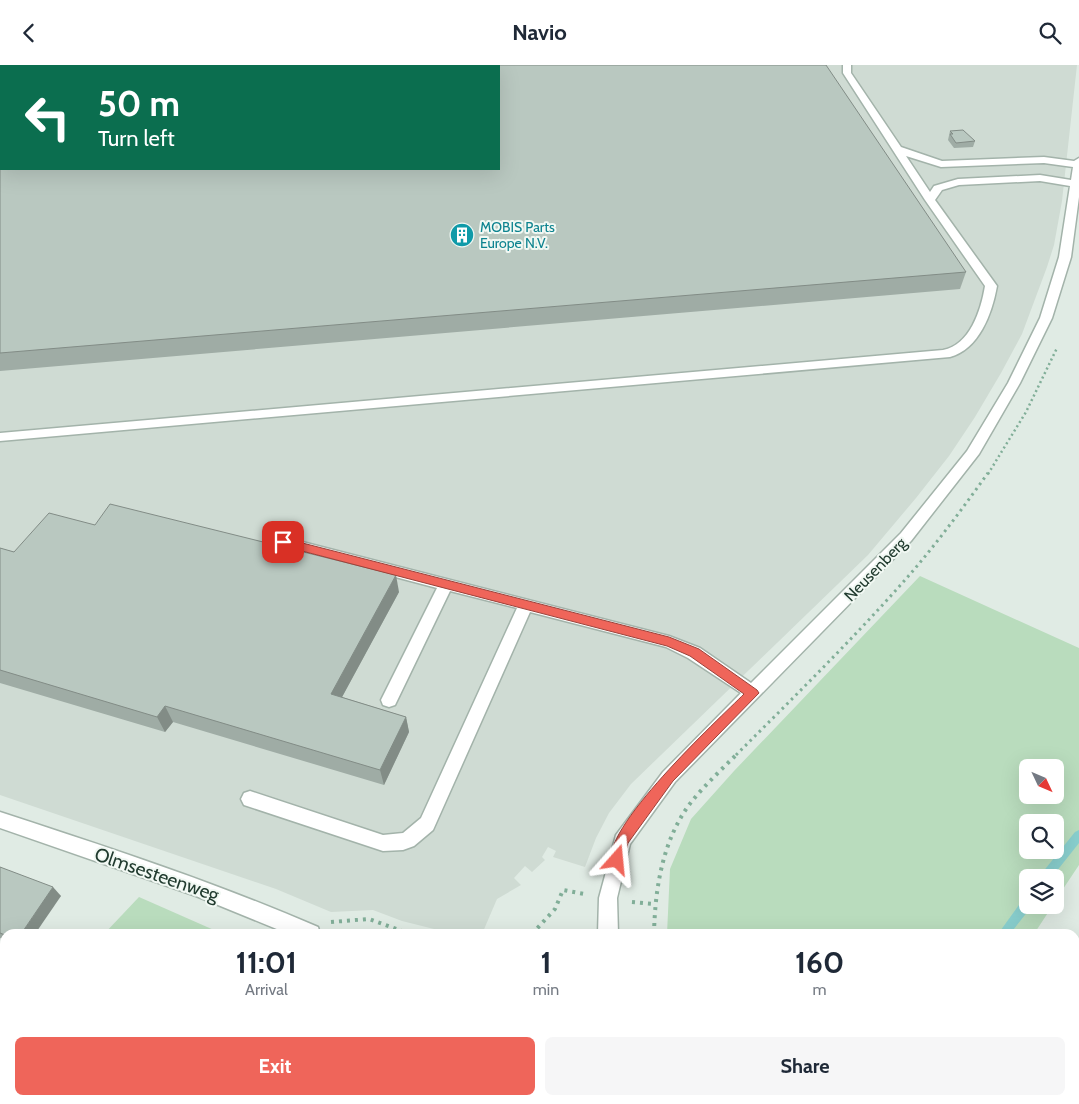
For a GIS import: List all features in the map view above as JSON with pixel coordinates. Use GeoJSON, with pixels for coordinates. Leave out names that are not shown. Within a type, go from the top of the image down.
{"type":"FeatureCollection","features":[{"type":"Feature","properties":{"kind":"street"},"geometry":{"type":"LineString","coordinates":[[0,437],[943,354],[960,350],[970,340],[990,297],[991,286],[930,200],[847,73],[847,65]]}},
{"type":"Feature","properties":{"kind":"street"},"geometry":{"type":"LineString","coordinates":[[899,150],[941,164],[1044,160],[1079,165]]}},
{"type":"Feature","properties":{"kind":"street","name":"Neusenberg"},"geometry":{"type":"LineString","coordinates":[[608,929],[608,899],[622,841],[669,777],[906,537],[972,454],[1014,383],[1046,317],[1065,257],[1079,161]]}},
{"type":"Feature","properties":{"kind":"street"},"geometry":{"type":"LineString","coordinates":[[930,200],[938,188],[958,182],[1040,178],[1076,184]]}},
{"type":"Feature","properties":{"kind":"street"},"geometry":{"type":"LineString","coordinates":[[283,542],[684,647],[753,693]]}},
{"type":"Feature","properties":{"kind":"street"},"geometry":{"type":"LineString","coordinates":[[389,700],[446,584]]}},
{"type":"Feature","properties":{"kind":"street"},"geometry":{"type":"LineString","coordinates":[[250,799],[383,843],[403,843],[415,837],[427,824],[526,605]]}},
{"type":"Feature","properties":{"kind":"street","name":"Olmsesteenweg"},"geometry":{"type":"LineString","coordinates":[[0,820],[187,883],[301,929]]}},
{"type":"Feature","properties":{"kind":"path"},"geometry":{"type":"LineString","coordinates":[[654,904],[654,929]]}},
{"type":"Feature","properties":{"kind":"path"},"geometry":{"type":"LineString","coordinates":[[292,925],[369,919],[396,929]]}},
{"type":"Feature","properties":{"kind":"shaded area"},"geometry":{"type":"Polygon","coordinates":[[[500,65],[1077,65],[1062,201],[1054,245],[1022,334],[975,417],[949,456],[868,555],[631,784],[609,813],[596,838],[585,867],[553,857],[556,851],[548,847],[542,857],[545,860],[532,872],[525,866],[514,878],[521,885],[497,899],[484,929],[434,929],[402,921],[373,910],[331,912],[276,889],[0,795],[0,170],[500,170],[500,65]]]}},
{"type":"Feature","properties":{"kind":"green space"},"geometry":{"type":"Polygon","coordinates":[[[920,576],[1079,648],[1079,865],[1064,888],[1064,869],[1019,869],[1019,914],[1047,914],[1037,929],[667,929],[670,869],[691,819],[734,771],[920,576]]]}},
{"type":"Feature","properties":{"kind":"green space"},"geometry":{"type":"Polygon","coordinates":[[[139,897],[212,929],[109,929],[139,897]]]}},
{"type":"Feature","properties":{"kind":"building","name":"MOBIS Parts Europe N.V."},"geometry":{"type":"Polygon","coordinates":[[[500,65],[826,65],[966,272],[0,353],[0,170],[500,170],[500,65]]]}},
{"type":"Feature","properties":{"kind":"building"},"geometry":{"type":"Polygon","coordinates":[[[963,130],[975,141],[956,143],[950,131],[963,130]]]}},
{"type":"Feature","properties":{"kind":"building"},"geometry":{"type":"Polygon","coordinates":[[[110,504],[396,575],[331,694],[406,717],[380,770],[165,706],[157,717],[0,670],[0,548],[14,552],[49,513],[95,525],[110,504]]]}},
{"type":"Feature","properties":{"kind":"building"},"geometry":{"type":"Polygon","coordinates":[[[0,867],[53,887],[24,929],[0,929],[0,867]]]}},
{"type":"Feature","properties":{"kind":"waterway"},"geometry":{"type":"LineString","coordinates":[[1052,869],[1079,835]]}},
{"type":"Feature","properties":{"kind":"waterway"},"geometry":{"type":"LineString","coordinates":[[1007,929],[1019,914]]}},
{"type":"Feature","properties":{"kind":"place","name":"MOBIS Parts Europe N.V."},"geometry":{"type":"Point","coordinates":[462,235]}},
{"type":"Feature","properties":{"kind":"route"},"geometry":{"type":"LineString","coordinates":[[283,542],[669,642],[694,653],[753,693],[669,777],[622,841],[617,860]]}}]}
